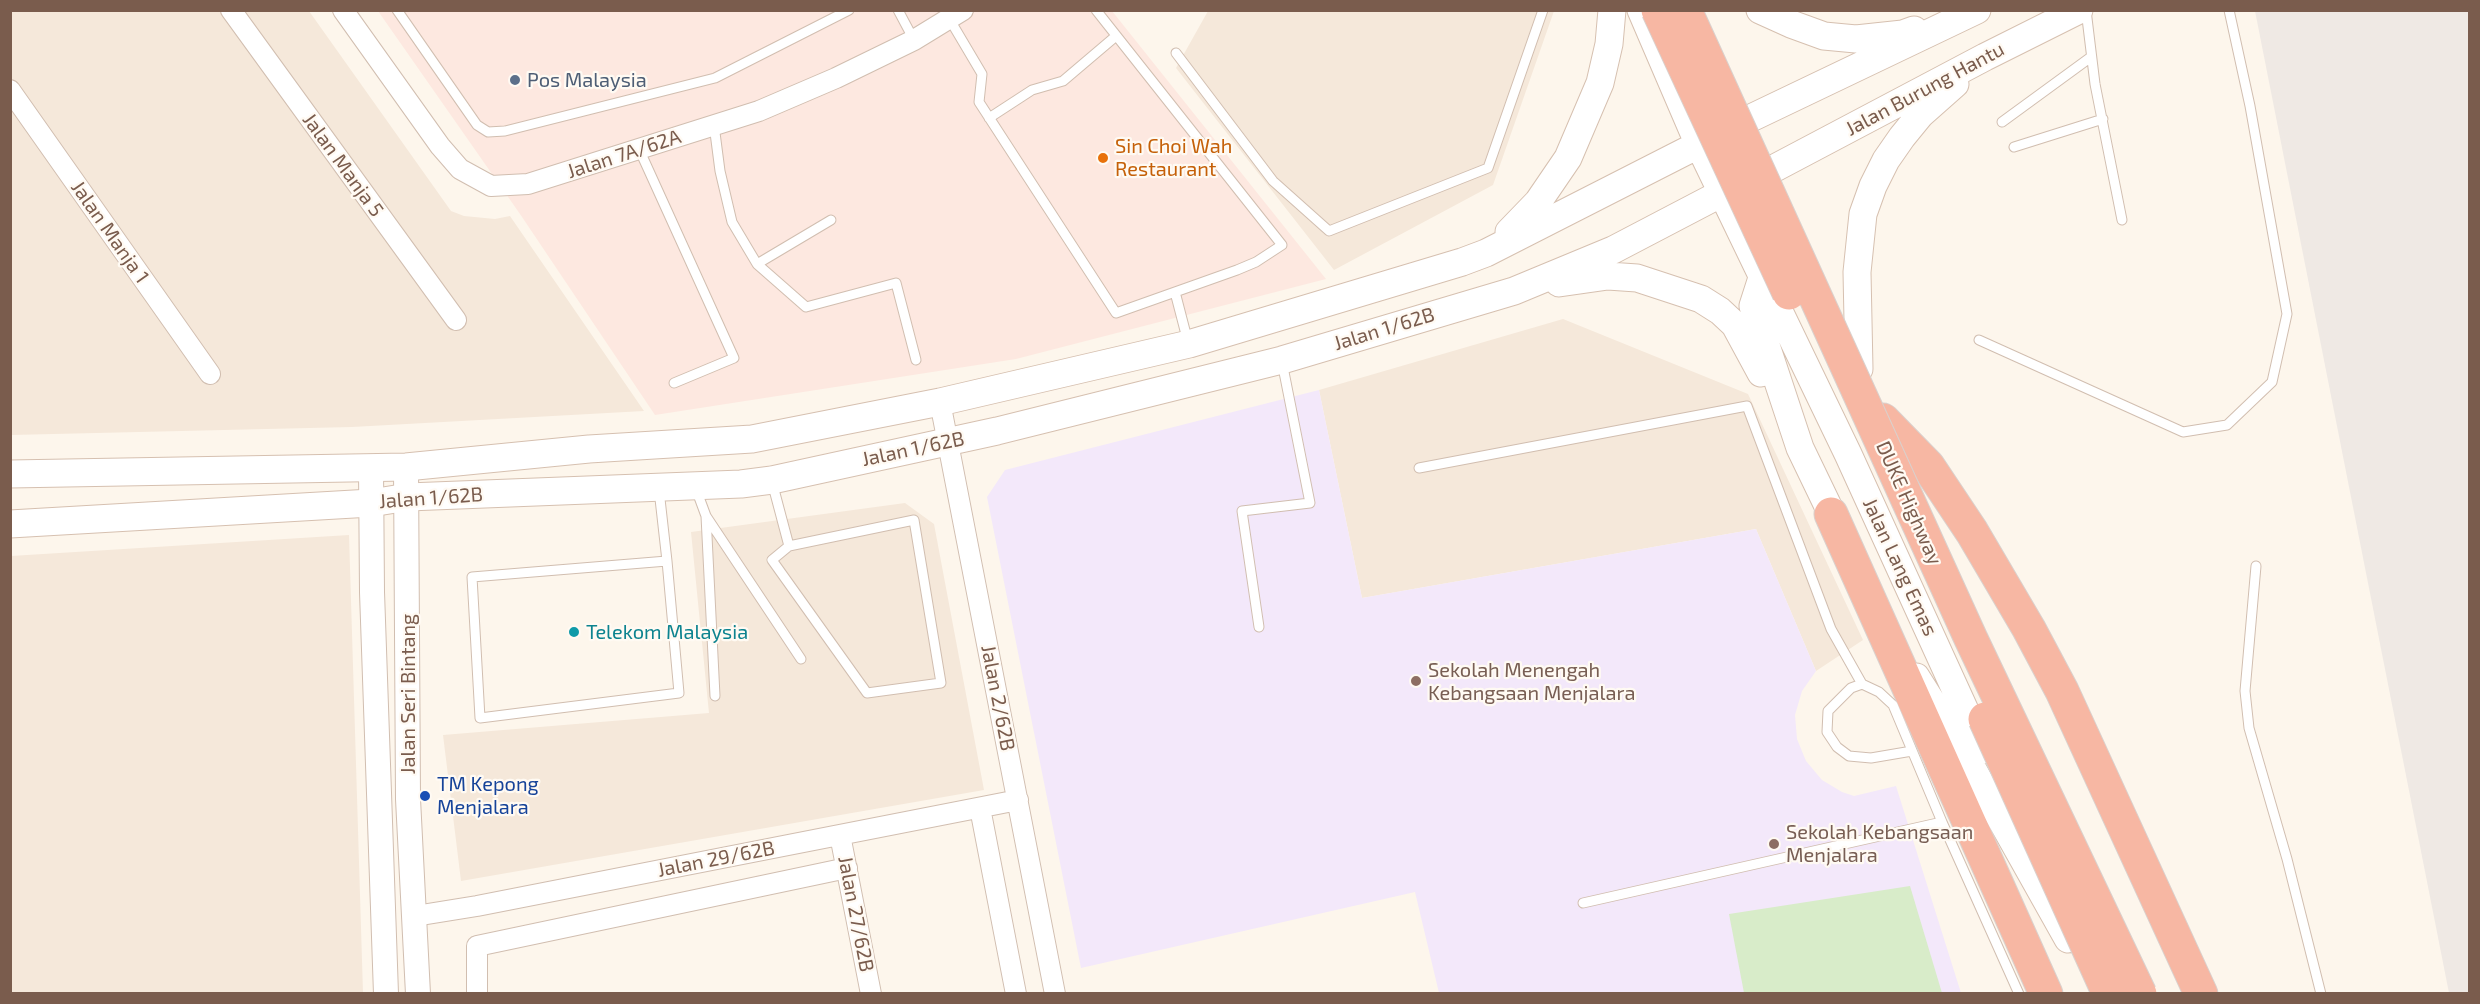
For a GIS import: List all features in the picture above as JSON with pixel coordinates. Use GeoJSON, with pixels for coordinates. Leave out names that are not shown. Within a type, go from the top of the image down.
{"type":"FeatureCollection","features":[{"type":"Feature","properties":{"kind":"highway","name":"DUKE Highway"},"geometry":{"type":"LineString","coordinates":[[1658,10],[1935,608],[2109,993]]}},
{"type":"Feature","properties":{"kind":"highway","name":"DUKE Highway"},"geometry":{"type":"LineString","coordinates":[[1685,10],[1971,639],[2140,993]]}},
{"type":"Feature","properties":{"kind":"highway"},"geometry":{"type":"LineString","coordinates":[[1883,420],[1928,466],[1966,523],[2030,629],[2062,691],[2201,993]]}},
{"type":"Feature","properties":{"kind":"highway"},"geometry":{"type":"LineString","coordinates":[[1831,514],[2046,993]]}},
{"type":"Feature","properties":{"kind":"main road"},"geometry":{"type":"LineString","coordinates":[[1486,253],[1538,202],[1568,158],[1600,83],[1609,45],[1612,10]]}},
{"type":"Feature","properties":{"kind":"main road","name":"Jalan Lang Emas"},"geometry":{"type":"LineString","coordinates":[[1641,10],[1699,144],[1908,582],[2092,993]]}},
{"type":"Feature","properties":{"kind":"main road"},"geometry":{"type":"LineString","coordinates":[[1702,10],[1859,369],[2154,993]]}},
{"type":"Feature","properties":{"kind":"main road"},"geometry":{"type":"LineString","coordinates":[[1760,10],[1824,36],[1856,39],[1903,34],[1973,12]]}},
{"type":"Feature","properties":{"kind":"main road","name":"Jalan Burung Hantu"},"geometry":{"type":"LineString","coordinates":[[1773,170],[1985,57],[2079,10]]}},
{"type":"Feature","properties":{"kind":"main road"},"geometry":{"type":"LineString","coordinates":[[1749,119],[1973,12]]}},
{"type":"Feature","properties":{"kind":"main road"},"geometry":{"type":"LineString","coordinates":[[1859,369],[1857,272],[1863,214],[1873,186],[1886,160],[1920,115],[1985,57]]}},
{"type":"Feature","properties":{"kind":"main road","name":"Jalan 1/62B"},"geometry":{"type":"LineString","coordinates":[[10,474],[406,467],[590,449],[752,439],[940,402],[1189,344],[1462,262],[1486,253],[1749,119]]}},
{"type":"Feature","properties":{"kind":"main road","name":"Jalan 1/62B"},"geometry":{"type":"LineString","coordinates":[[10,524],[371,503],[408,498],[659,488],[772,480],[948,441],[1282,360],[1514,291],[1613,250],[1722,193],[1773,170]]}},
{"type":"Feature","properties":{"kind":"main road"},"geometry":{"type":"LineString","coordinates":[[1514,291],[1592,278],[1624,277],[1651,281],[1701,299],[1720,311],[1735,326],[1914,672],[1962,750],[2067,939]]}},
{"type":"Feature","properties":{"kind":"main road"},"geometry":{"type":"LineString","coordinates":[[1762,278],[1753,306],[1800,448]]}},
{"type":"Feature","properties":{"kind":"street","name":"Jalan Manja 5"},"geometry":{"type":"LineString","coordinates":[[231,10],[456,320]]}},
{"type":"Feature","properties":{"kind":"street","name":"Jalan 7A/62A"},"geometry":{"type":"LineString","coordinates":[[344,10],[440,146],[460,170],[491,186],[528,184],[770,106],[836,78],[914,40],[956,15]]}},
{"type":"Feature","properties":{"kind":"street","name":"Jalan Manja 1"},"geometry":{"type":"LineString","coordinates":[[10,90],[210,375]]}},
{"type":"Feature","properties":{"kind":"street","name":"Jalan 2/62B"},"geometry":{"type":"LineString","coordinates":[[940,402],[1055,993]]}},
{"type":"Feature","properties":{"kind":"street","name":"Jalan Seri Bintang"},"geometry":{"type":"LineString","coordinates":[[406,467],[408,498],[408,799],[418,993]]}},
{"type":"Feature","properties":{"kind":"street","name":"Jalan Seri Bintang"},"geometry":{"type":"LineString","coordinates":[[371,468],[372,592],[386,993]]}},
{"type":"Feature","properties":{"kind":"street","name":"Jalan 29/62B"},"geometry":{"type":"LineString","coordinates":[[415,916],[477,906],[1018,800]]}},
{"type":"Feature","properties":{"kind":"street"},"geometry":{"type":"LineString","coordinates":[[980,808],[1016,993]]}},
{"type":"Feature","properties":{"kind":"street","name":"Jalan 27/62B"},"geometry":{"type":"LineString","coordinates":[[840,835],[871,993]]}},
{"type":"Feature","properties":{"kind":"street","name":"Jalan 29/62B"},"geometry":{"type":"LineString","coordinates":[[477,993],[477,946],[847,868]]}},
{"type":"Feature","properties":{"kind":"lane"},"geometry":{"type":"LineString","coordinates":[[397,10],[477,125],[488,132],[506,131],[715,78],[849,10]]}},
{"type":"Feature","properties":{"kind":"lane"},"geometry":{"type":"LineString","coordinates":[[898,10],[914,40]]}},
{"type":"Feature","properties":{"kind":"lane"},"geometry":{"type":"LineString","coordinates":[[956,15],[982,74],[979,102],[1116,313],[1237,270],[1256,262],[1282,245],[1096,10]]}},
{"type":"Feature","properties":{"kind":"lane"},"geometry":{"type":"LineString","coordinates":[[1176,53],[1273,181],[1329,231],[1488,168],[1543,10]]}},
{"type":"Feature","properties":{"kind":"lane"},"geometry":{"type":"LineString","coordinates":[[2086,10],[2091,57],[2122,220]]}},
{"type":"Feature","properties":{"kind":"lane"},"geometry":{"type":"LineString","coordinates":[[1978,340],[2183,432],[2227,425],[2272,382],[2287,314],[2250,106],[2229,10]]}},
{"type":"Feature","properties":{"kind":"lane"},"geometry":{"type":"LineString","coordinates":[[989,118],[1032,90],[1063,81],[1116,36]]}},
{"type":"Feature","properties":{"kind":"lane"},"geometry":{"type":"LineString","coordinates":[[2002,122],[2091,57]]}},
{"type":"Feature","properties":{"kind":"lane"},"geometry":{"type":"LineString","coordinates":[[2014,147],[2103,119]]}},
{"type":"Feature","properties":{"kind":"lane"},"geometry":{"type":"LineString","coordinates":[[714,125],[720,171],[732,222],[757,264],[806,307],[896,283],[916,360]]}},
{"type":"Feature","properties":{"kind":"lane"},"geometry":{"type":"LineString","coordinates":[[639,149],[734,358],[674,383]]}},
{"type":"Feature","properties":{"kind":"lane"},"geometry":{"type":"LineString","coordinates":[[757,264],[831,220]]}},
{"type":"Feature","properties":{"kind":"lane"},"geometry":{"type":"LineString","coordinates":[[1175,292],[1189,344]]}},
{"type":"Feature","properties":{"kind":"lane"},"geometry":{"type":"LineString","coordinates":[[1259,627],[1242,511],[1310,503],[1282,360]]}},
{"type":"Feature","properties":{"kind":"lane"},"geometry":{"type":"LineString","coordinates":[[1419,468],[1747,406],[1831,629],[1862,684],[1879,692],[1893,705],[1942,822],[2019,993]]}},
{"type":"Feature","properties":{"kind":"lane"},"geometry":{"type":"LineString","coordinates":[[772,480],[789,546]]}},
{"type":"Feature","properties":{"kind":"lane"},"geometry":{"type":"LineString","coordinates":[[695,486],[706,516],[801,659]]}},
{"type":"Feature","properties":{"kind":"lane"},"geometry":{"type":"LineString","coordinates":[[659,488],[668,561],[679,693],[480,718],[472,577],[668,561]]}},
{"type":"Feature","properties":{"kind":"lane"},"geometry":{"type":"LineString","coordinates":[[706,516],[716,696]]}},
{"type":"Feature","properties":{"kind":"lane"},"geometry":{"type":"LineString","coordinates":[[914,520],[941,683],[867,693],[772,560],[789,546],[914,520]]}},
{"type":"Feature","properties":{"kind":"lane"},"geometry":{"type":"LineString","coordinates":[[2256,566],[2245,692],[2249,728],[2287,859],[2321,993]]}},
{"type":"Feature","properties":{"kind":"lane"},"geometry":{"type":"LineString","coordinates":[[1862,684],[1845,693],[1828,711],[1827,732],[1837,747],[1849,756],[1871,758],[1912,751]]}},
{"type":"Feature","properties":{"kind":"lane"},"geometry":{"type":"LineString","coordinates":[[1583,903],[1942,822]]}},
{"type":"Feature","properties":{"kind":"shaded area"},"geometry":{"type":"Polygon","coordinates":[[[10,11],[309,11],[451,211],[464,216],[495,219],[510,216],[644,411],[352,427],[11,435],[10,11]]]}},
{"type":"Feature","properties":{"kind":"shaded area"},"geometry":{"type":"Polygon","coordinates":[[[378,11],[1112,11],[1326,279],[1016,359],[655,415],[520,214],[378,11]]]}},
{"type":"Feature","properties":{"kind":"shaded area"},"geometry":{"type":"Polygon","coordinates":[[[1208,11],[1554,11],[1493,185],[1334,270],[1176,68],[1208,11]]]}},
{"type":"Feature","properties":{"kind":"shaded area"},"geometry":{"type":"Polygon","coordinates":[[[2255,11],[2469,11],[2469,993],[2449,993],[2255,11]]]}},
{"type":"Feature","properties":{"kind":"shaded area"},"geometry":{"type":"Polygon","coordinates":[[[1563,319],[1748,394],[1863,640],[1816,671],[1756,529],[1362,598],[1319,390],[1563,319]]]}},
{"type":"Feature","properties":{"kind":"shaded area","name":"Sekolah Menengah Kebangsaan Menjalara"},"geometry":{"type":"Polygon","coordinates":[[[1319,390],[1362,598],[1756,529],[1816,671],[1802,691],[1795,715],[1797,739],[1806,761],[1822,780],[1854,796],[1896,786],[1961,993],[1439,993],[1415,892],[1081,968],[987,497],[1005,470],[1319,390]]]}},
{"type":"Feature","properties":{"kind":"shaded area"},"geometry":{"type":"Polygon","coordinates":[[[905,503],[934,524],[984,790],[461,881],[443,735],[709,713],[691,532],[905,503]]]}},
{"type":"Feature","properties":{"kind":"shaded area"},"geometry":{"type":"Polygon","coordinates":[[[349,535],[363,993],[11,993],[11,556],[349,535]]]}},
{"type":"Feature","properties":{"kind":"green space"},"geometry":{"type":"Polygon","coordinates":[[[1910,886],[1942,993],[1744,993],[1729,914],[1910,886]]]}},
{"type":"Feature","properties":{"kind":"place","name":"Pos Malaysia"},"geometry":{"type":"Point","coordinates":[515,80]}},
{"type":"Feature","properties":{"kind":"place","name":"Sin Choi Wah Restaurant"},"geometry":{"type":"Point","coordinates":[1103,158]}},
{"type":"Feature","properties":{"kind":"place","name":"Telekom Malaysia"},"geometry":{"type":"Point","coordinates":[574,632]}},
{"type":"Feature","properties":{"kind":"place","name":"Sekolah Menengah Kebangsaan Menjalara"},"geometry":{"type":"Point","coordinates":[1416,681]}},
{"type":"Feature","properties":{"kind":"place","name":"TM Kepong Menjalara"},"geometry":{"type":"Point","coordinates":[425,796]}},
{"type":"Feature","properties":{"kind":"place","name":"Sekolah Kebangsaan Menjalara"},"geometry":{"type":"Point","coordinates":[1774,844]}}]}
